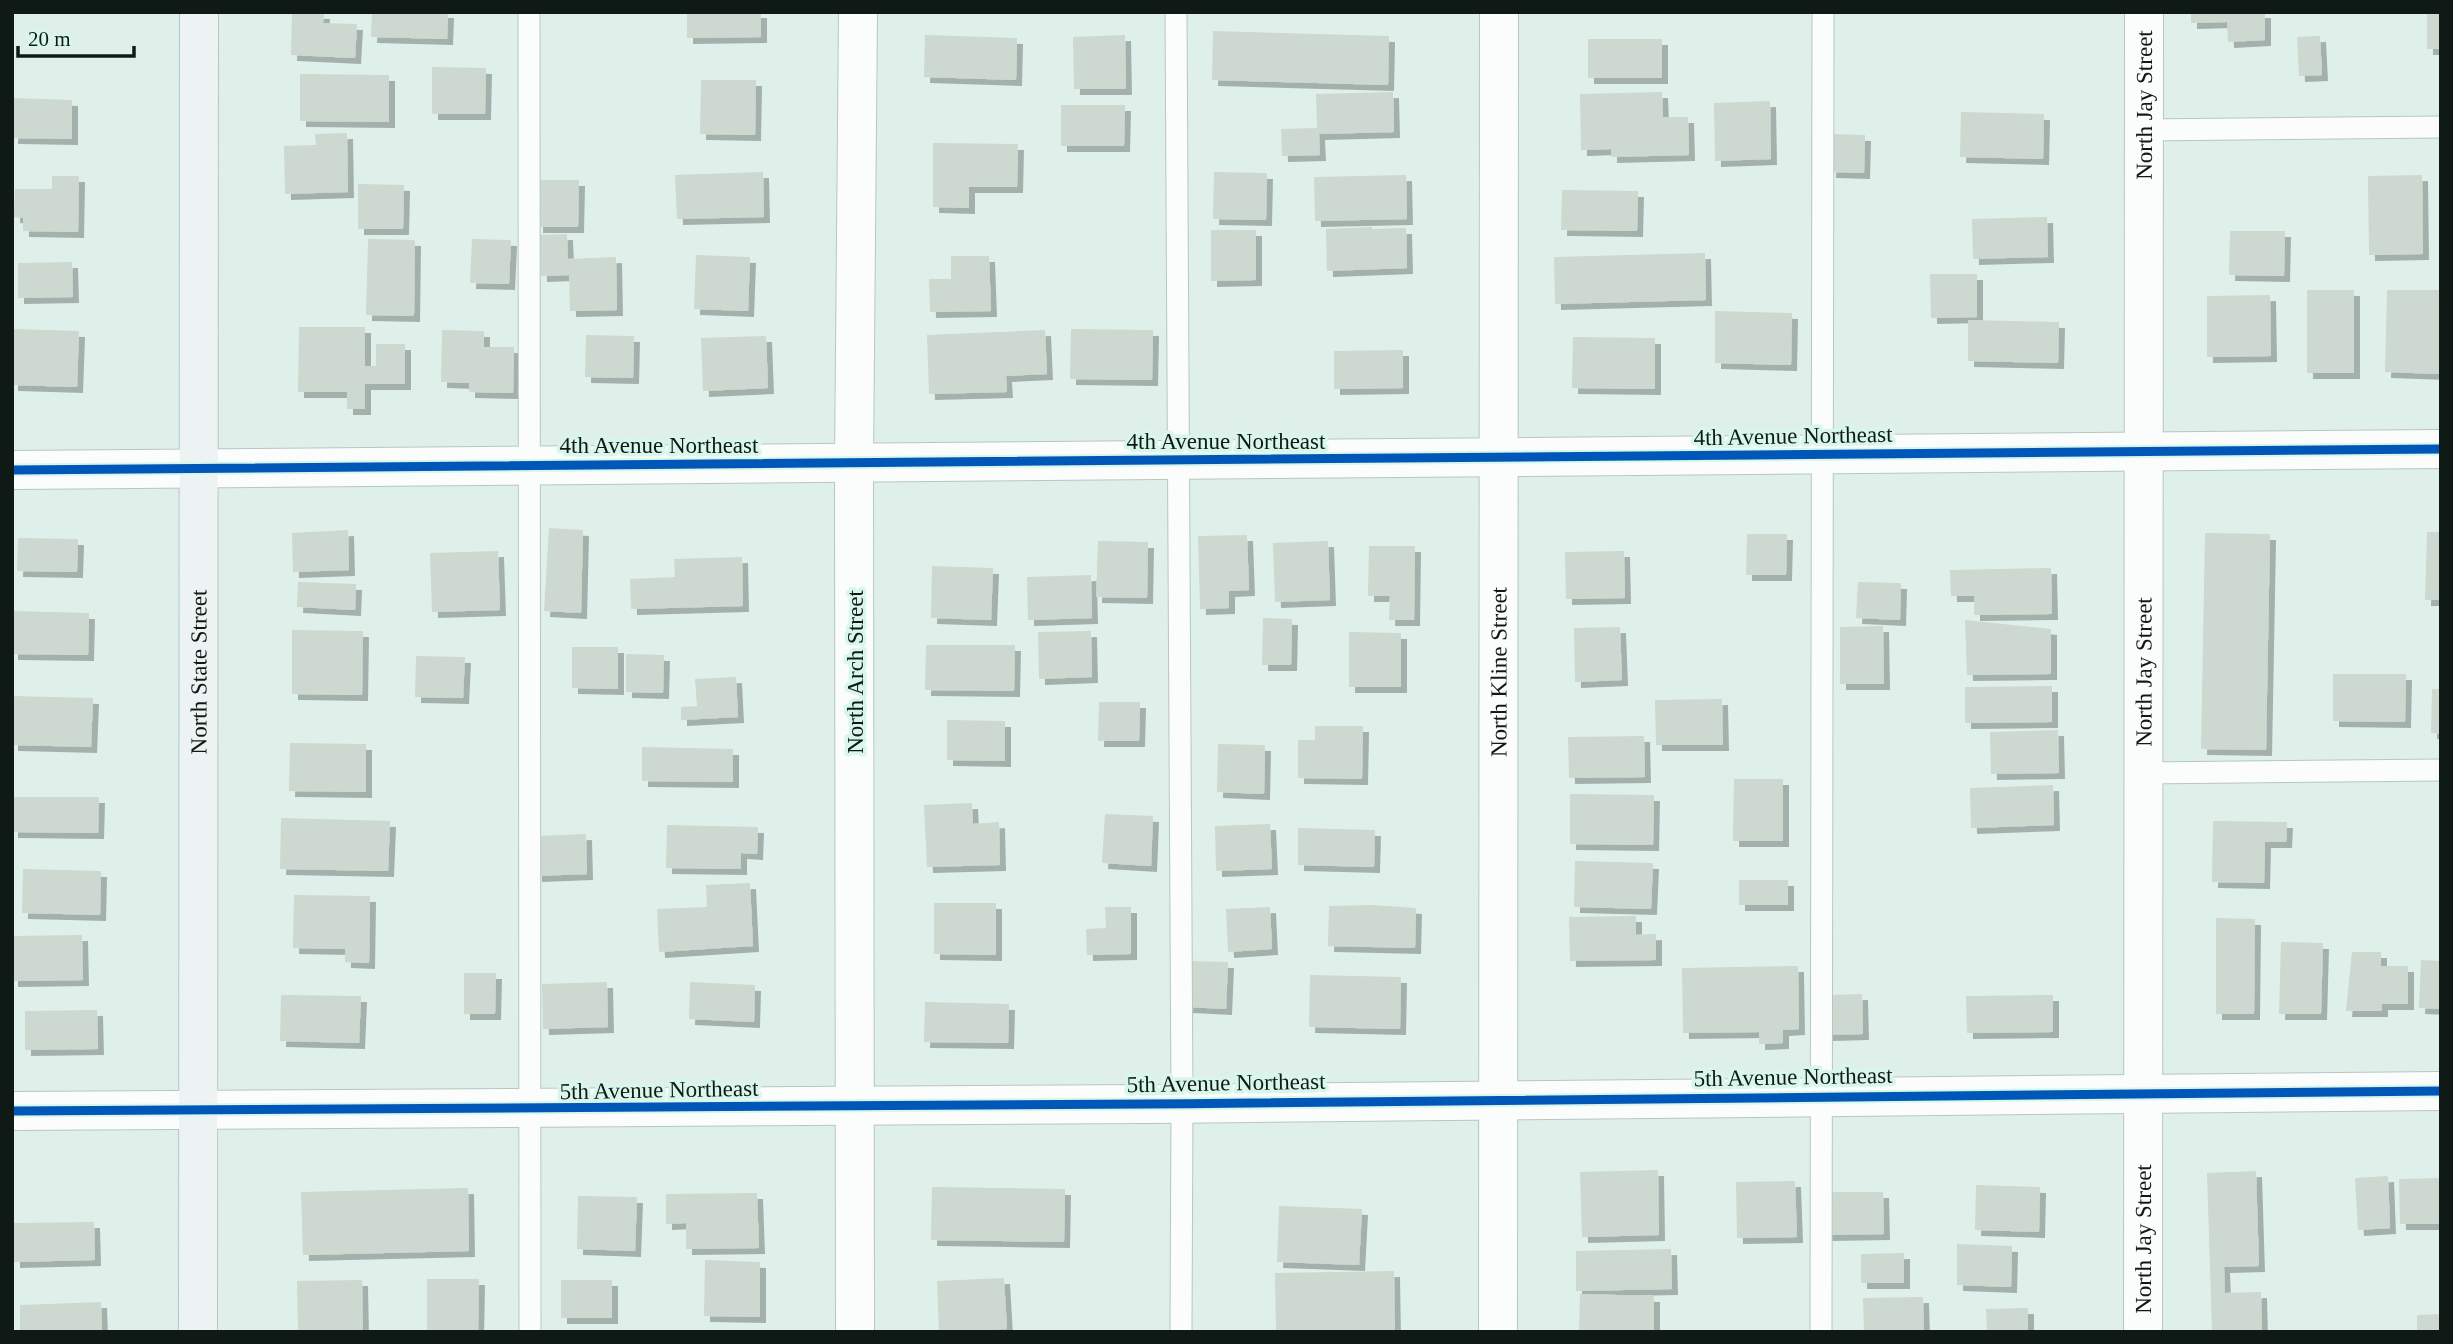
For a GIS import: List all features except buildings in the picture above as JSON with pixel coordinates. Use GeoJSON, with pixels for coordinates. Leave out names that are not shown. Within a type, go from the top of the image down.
{"type":"FeatureCollection","features":[{"type":"Feature","properties":{"kind":"street","name":"North State Street"},"geometry":{"type":"LineString","coordinates":[[198,1332],[199,12]]}},
{"type":"Feature","properties":{"kind":"street","name":"North Arch Street"},"geometry":{"type":"LineString","coordinates":[[855,1332],[854,463],[858,12]]}},
{"type":"Feature","properties":{"kind":"street","name":"North Kline Street"},"geometry":{"type":"LineString","coordinates":[[1499,12],[1499,1332]]}},
{"type":"Feature","properties":{"kind":"street","name":"North Jay Street"},"geometry":{"type":"LineString","coordinates":[[2143,1332],[2144,12]]}},
{"type":"Feature","properties":{"kind":"street","name":"4th Avenue Northeast"},"geometry":{"type":"LineString","coordinates":[[12,470],[2441,449]]}},
{"type":"Feature","properties":{"kind":"street","name":"5th Avenue Northeast"},"geometry":{"type":"LineString","coordinates":[[12,1111],[530,1110],[2441,1091]]}},
{"type":"Feature","properties":{"kind":"lane"},"geometry":{"type":"LineString","coordinates":[[529,12],[530,1332]]}},
{"type":"Feature","properties":{"kind":"lane"},"geometry":{"type":"LineString","coordinates":[[1176,12],[1181,1332]]}},
{"type":"Feature","properties":{"kind":"lane"},"geometry":{"type":"LineString","coordinates":[[1821,1332],[1823,12]]}},
{"type":"Feature","properties":{"kind":"lane"},"geometry":{"type":"LineString","coordinates":[[2144,130],[2441,127]]}},
{"type":"Feature","properties":{"kind":"lane"},"geometry":{"type":"LineString","coordinates":[[2143,773],[2441,770]]}},
{"type":"Feature","properties":{"kind":"cycle path"},"geometry":{"type":"LineString","coordinates":[[12,470],[2441,449]]}},
{"type":"Feature","properties":{"kind":"cycle path"},"geometry":{"type":"LineString","coordinates":[[12,1111],[923,1106],[2441,1091]]}}]}
